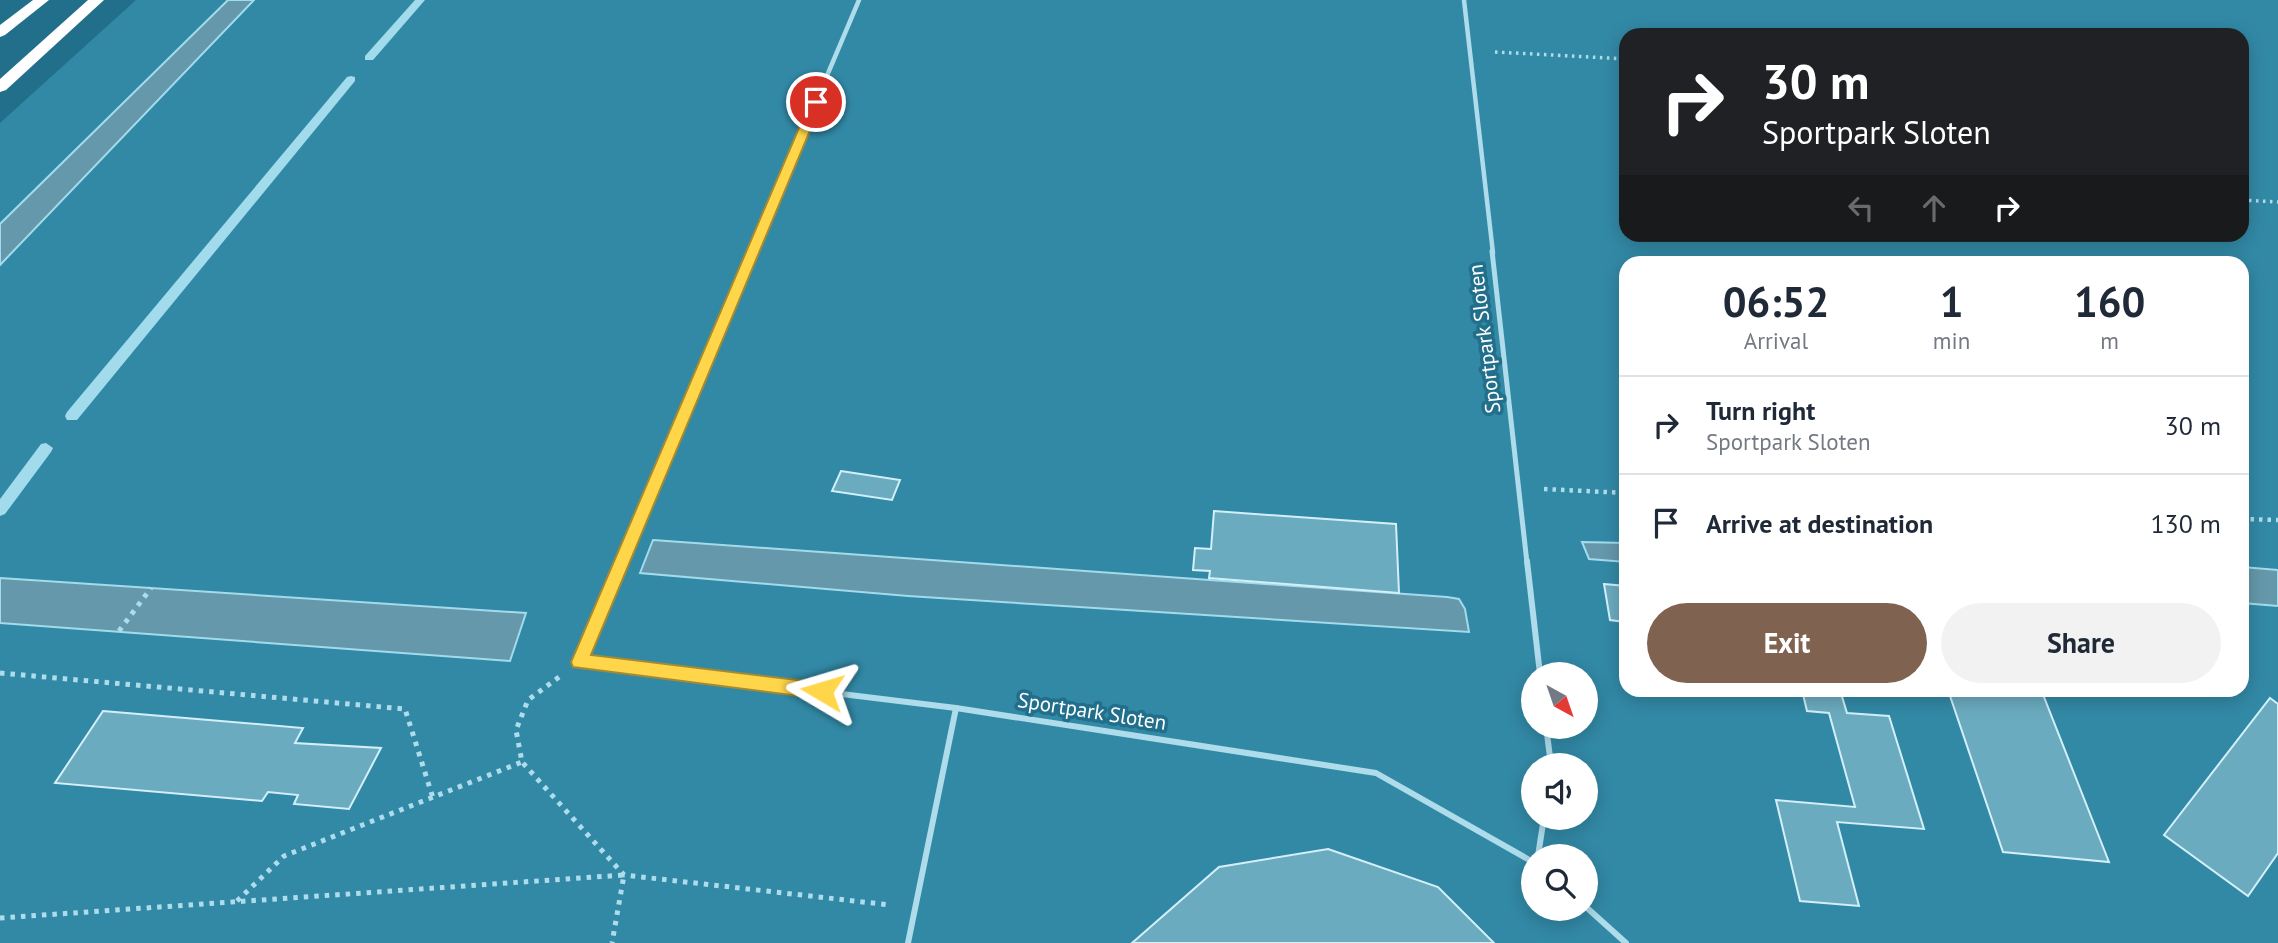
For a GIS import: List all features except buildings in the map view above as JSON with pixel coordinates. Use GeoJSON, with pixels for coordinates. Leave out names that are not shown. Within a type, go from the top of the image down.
{"type":"FeatureCollection","features":[{"type":"Feature","properties":{"kind":"highway"},"geometry":{"type":"LineString","coordinates":[[0,32],[42,0]]}},
{"type":"Feature","properties":{"kind":"highway"},"geometry":{"type":"LineString","coordinates":[[0,87],[97,0]]}},
{"type":"Feature","properties":{"kind":"lane"},"geometry":{"type":"LineString","coordinates":[[580,662],[859,0]]}},
{"type":"Feature","properties":{"kind":"lane","name":"Sportpark Sloten"},"geometry":{"type":"LineString","coordinates":[[1464,0],[1539,662]]}},
{"type":"Feature","properties":{"kind":"lane","name":"Sportpark Sloten"},"geometry":{"type":"LineString","coordinates":[[580,662],[956,708],[1376,773],[1521,855]]}},
{"type":"Feature","properties":{"kind":"lane"},"geometry":{"type":"LineString","coordinates":[[908,943],[956,708]]}},
{"type":"Feature","properties":{"kind":"lane"},"geometry":{"type":"LineString","coordinates":[[1598,918],[1626,943]]}},
{"type":"Feature","properties":{"kind":"path"},"geometry":{"type":"LineString","coordinates":[[1469,50],[1619,59]]}},
{"type":"Feature","properties":{"kind":"path"},"geometry":{"type":"LineString","coordinates":[[2249,200],[2278,202]]}},
{"type":"Feature","properties":{"kind":"path"},"geometry":{"type":"LineString","coordinates":[[1519,488],[1619,493]]}},
{"type":"Feature","properties":{"kind":"path"},"geometry":{"type":"LineString","coordinates":[[2249,519],[2278,520]]}},
{"type":"Feature","properties":{"kind":"path"},"geometry":{"type":"LineString","coordinates":[[120,631],[151,588]]}},
{"type":"Feature","properties":{"kind":"path"},"geometry":{"type":"LineString","coordinates":[[580,662],[528,700],[516,730],[523,762],[624,875]]}},
{"type":"Feature","properties":{"kind":"path"},"geometry":{"type":"LineString","coordinates":[[0,673],[405,709],[433,797]]}},
{"type":"Feature","properties":{"kind":"path"},"geometry":{"type":"LineString","coordinates":[[236,902],[284,856],[523,762]]}},
{"type":"Feature","properties":{"kind":"path"},"geometry":{"type":"LineString","coordinates":[[612,943],[624,875]]}},
{"type":"Feature","properties":{"kind":"path"},"geometry":{"type":"LineString","coordinates":[[0,918],[624,875],[916,908]]}},
{"type":"Feature","properties":{"kind":"shaded area"},"geometry":{"type":"Polygon","coordinates":[[[136,0],[2278,0],[2278,943],[0,943],[0,123],[136,0]]]}},
{"type":"Feature","properties":{"kind":"shaded area"},"geometry":{"type":"Polygon","coordinates":[[[228,0],[254,0],[0,265],[0,224],[228,0]]]}},
{"type":"Feature","properties":{"kind":"shaded area"},"geometry":{"type":"Polygon","coordinates":[[[653,540],[1447,597],[1459,599],[1465,609],[1469,632],[908,596],[640,573],[653,540]]]}},
{"type":"Feature","properties":{"kind":"shaded area"},"geometry":{"type":"Polygon","coordinates":[[[1582,542],[1619,543],[1619,561],[1589,559],[1582,542]]]}},
{"type":"Feature","properties":{"kind":"shaded area"},"geometry":{"type":"Polygon","coordinates":[[[2249,568],[2278,570],[2278,606],[2249,604],[2249,568]]]}},
{"type":"Feature","properties":{"kind":"shaded area"},"geometry":{"type":"Polygon","coordinates":[[[0,578],[526,613],[510,661],[0,623],[0,578]]]}},
{"type":"Feature","properties":{"kind":"waterway"},"geometry":{"type":"LineString","coordinates":[[369,58],[420,0]]}},
{"type":"Feature","properties":{"kind":"waterway"},"geometry":{"type":"LineString","coordinates":[[72,416],[351,79]]}},
{"type":"Feature","properties":{"kind":"waterway"},"geometry":{"type":"LineString","coordinates":[[0,510],[46,448]]}},
{"type":"Feature","properties":{"kind":"route"},"geometry":{"type":"LineString","coordinates":[[816,102],[580,662],[822,691]]}}]}
